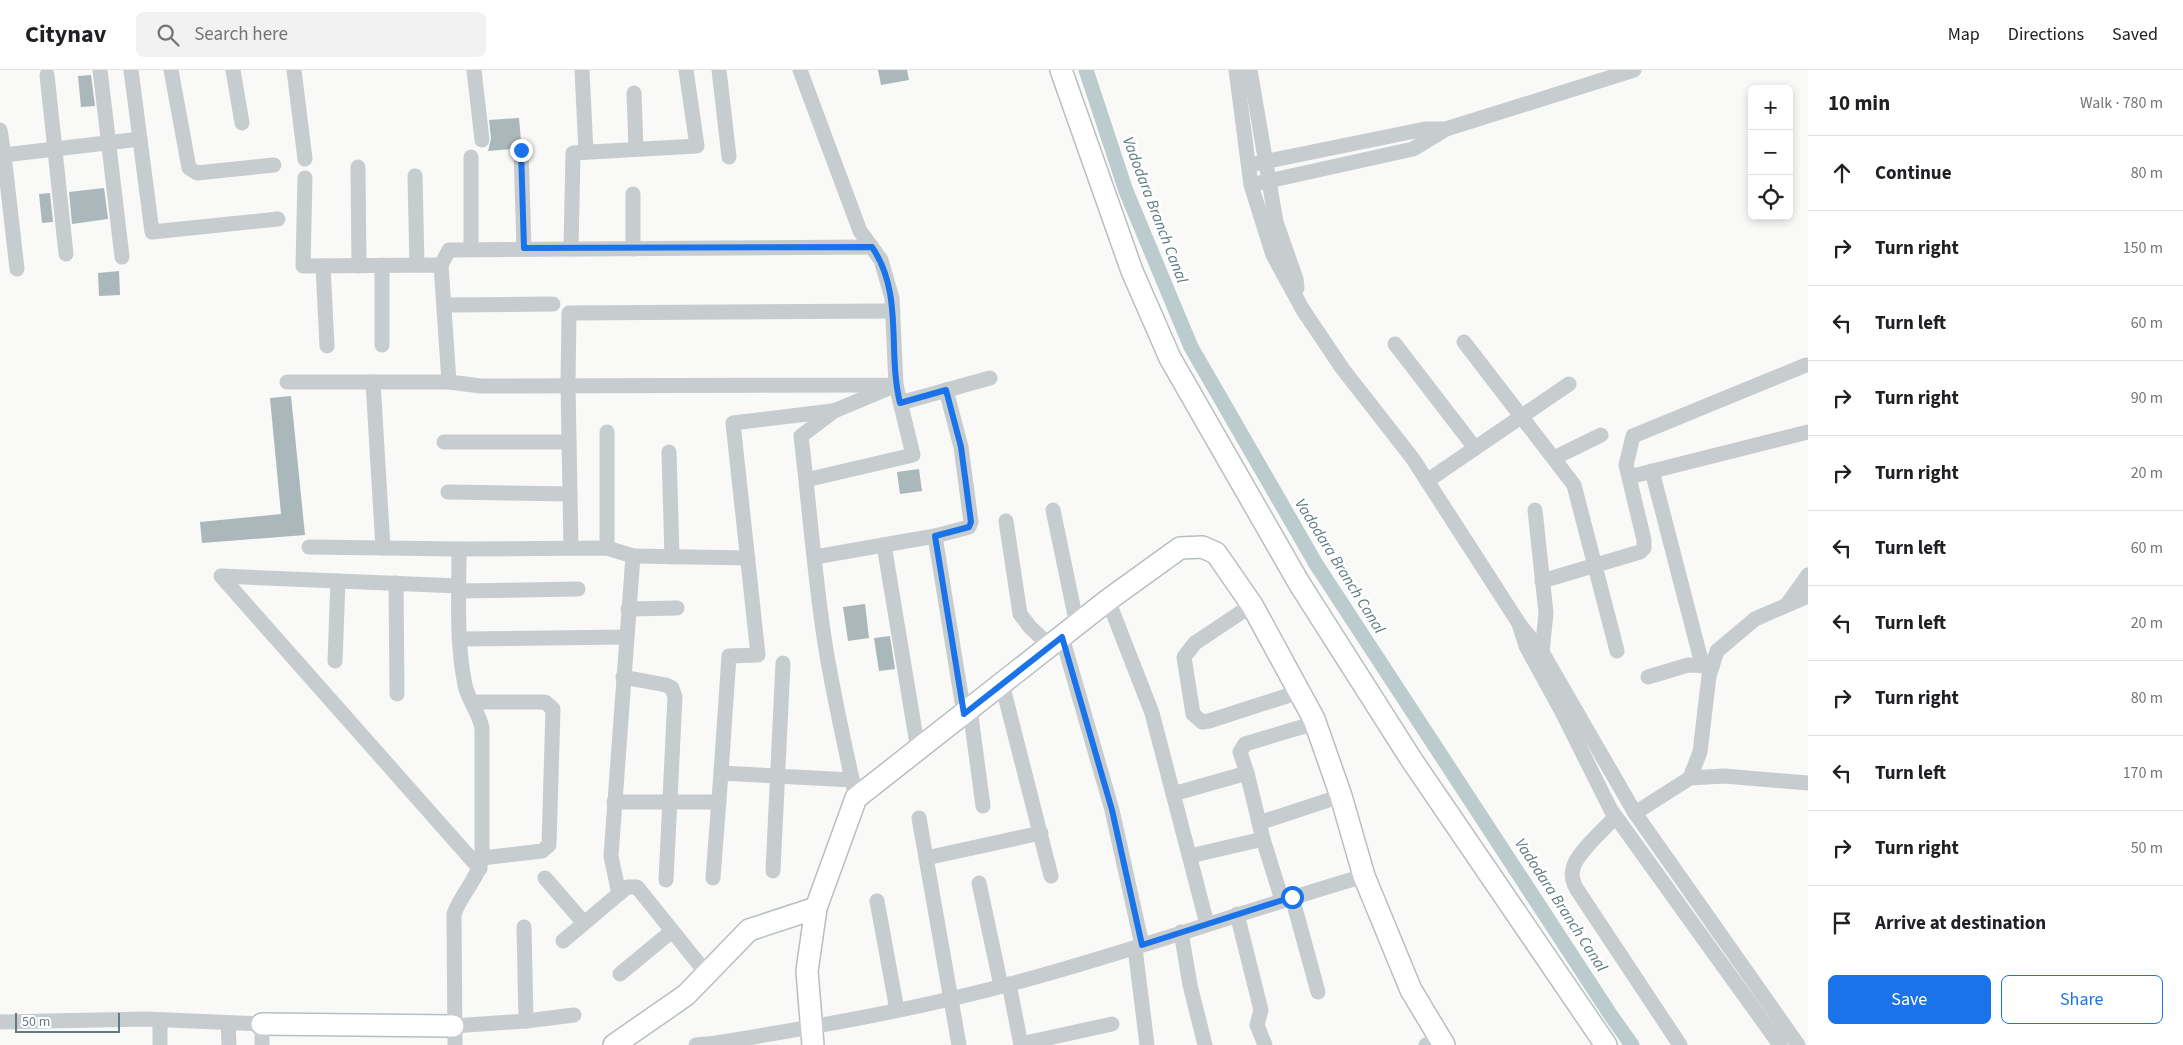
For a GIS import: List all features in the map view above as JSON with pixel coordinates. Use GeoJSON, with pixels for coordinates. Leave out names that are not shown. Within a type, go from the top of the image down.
{"type":"FeatureCollection","features":[{"type":"Feature","properties":{"kind":"street"},"geometry":{"type":"LineString","coordinates":[[100,70],[122,257]]}},
{"type":"Feature","properties":{"kind":"street"},"geometry":{"type":"LineString","coordinates":[[131,70],[152,232],[278,219]]}},
{"type":"Feature","properties":{"kind":"street"},"geometry":{"type":"LineString","coordinates":[[171,70],[189,168],[192,172],[197,174],[274,165]]}},
{"type":"Feature","properties":{"kind":"street"},"geometry":{"type":"LineString","coordinates":[[232,70],[242,123]]}},
{"type":"Feature","properties":{"kind":"street"},"geometry":{"type":"LineString","coordinates":[[294,70],[305,159]]}},
{"type":"Feature","properties":{"kind":"street"},"geometry":{"type":"LineString","coordinates":[[474,70],[482,140]]}},
{"type":"Feature","properties":{"kind":"street"},"geometry":{"type":"LineString","coordinates":[[582,70],[586,152]]}},
{"type":"Feature","properties":{"kind":"street"},"geometry":{"type":"LineString","coordinates":[[571,249],[573,153],[697,146],[686,70]]}},
{"type":"Feature","properties":{"kind":"street"},"geometry":{"type":"LineString","coordinates":[[719,70],[729,156]]}},
{"type":"Feature","properties":{"kind":"street"},"geometry":{"type":"LineString","coordinates":[[800,70],[860,231],[881,260],[892,298],[896,386],[913,456],[806,480]]}},
{"type":"Feature","properties":{"kind":"street"},"geometry":{"type":"LineString","coordinates":[[1061,70],[1132,271],[1170,358],[1299,583],[1410,759],[1606,1045]]}},
{"type":"Feature","properties":{"kind":"street"},"geometry":{"type":"LineString","coordinates":[[1236,70],[1251,185],[1273,255],[1297,299],[1342,368],[1413,459],[1520,625],[1542,652],[1635,813],[1798,1045]]}},
{"type":"Feature","properties":{"kind":"street"},"geometry":{"type":"LineString","coordinates":[[1250,70],[1276,222],[1296,279],[1297,299]]}},
{"type":"Feature","properties":{"kind":"street"},"geometry":{"type":"LineString","coordinates":[[1249,165],[1425,129],[1446,128],[1634,70]]}},
{"type":"Feature","properties":{"kind":"street"},"geometry":{"type":"LineString","coordinates":[[47,74],[66,254]]}},
{"type":"Feature","properties":{"kind":"street"},"geometry":{"type":"LineString","coordinates":[[634,93],[636,149]]}},
{"type":"Feature","properties":{"kind":"street"},"geometry":{"type":"LineString","coordinates":[[1251,185],[1413,149],[1446,128]]}},
{"type":"Feature","properties":{"kind":"street"},"geometry":{"type":"LineString","coordinates":[[0,130],[17,268]]}},
{"type":"Feature","properties":{"kind":"street"},"geometry":{"type":"LineString","coordinates":[[4,155],[140,139]]}},
{"type":"Feature","properties":{"kind":"street"},"geometry":{"type":"LineString","coordinates":[[521,150],[524,248]]}},
{"type":"Feature","properties":{"kind":"street"},"geometry":{"type":"LineString","coordinates":[[471,157],[471,249]]}},
{"type":"Feature","properties":{"kind":"street"},"geometry":{"type":"LineString","coordinates":[[358,167],[359,266]]}},
{"type":"Feature","properties":{"kind":"street"},"geometry":{"type":"LineString","coordinates":[[416,176],[417,265]]}},
{"type":"Feature","properties":{"kind":"street"},"geometry":{"type":"LineString","coordinates":[[305,178],[303,266],[441,265]]}},
{"type":"Feature","properties":{"kind":"street"},"geometry":{"type":"LineString","coordinates":[[633,194],[633,249]]}},
{"type":"Feature","properties":{"kind":"street"},"geometry":{"type":"LineString","coordinates":[[449,382],[441,265],[449,250],[872,247]]}},
{"type":"Feature","properties":{"kind":"street"},"geometry":{"type":"LineString","coordinates":[[323,266],[327,346]]}},
{"type":"Feature","properties":{"kind":"street"},"geometry":{"type":"LineString","coordinates":[[382,266],[382,345]]}},
{"type":"Feature","properties":{"kind":"street"},"geometry":{"type":"LineString","coordinates":[[444,305],[553,304]]}},
{"type":"Feature","properties":{"kind":"street"},"geometry":{"type":"LineString","coordinates":[[571,548],[568,384],[570,313],[893,311]]}},
{"type":"Feature","properties":{"kind":"street"},"geometry":{"type":"LineString","coordinates":[[1464,342],[1570,478],[1578,495],[1617,651]]}},
{"type":"Feature","properties":{"kind":"street"},"geometry":{"type":"LineString","coordinates":[[1395,344],[1475,448]]}},
{"type":"Feature","properties":{"kind":"street"},"geometry":{"type":"LineString","coordinates":[[1542,581],[1640,552],[1644,548],[1644,540],[1626,461],[1631,439],[1638,433],[1806,365]]}},
{"type":"Feature","properties":{"kind":"street"},"geometry":{"type":"LineString","coordinates":[[900,403],[990,378]]}},
{"type":"Feature","properties":{"kind":"street"},"geometry":{"type":"LineString","coordinates":[[286,382],[449,382],[481,386],[568,384],[896,386]]}},
{"type":"Feature","properties":{"kind":"street"},"geometry":{"type":"LineString","coordinates":[[373,382],[383,548]]}},
{"type":"Feature","properties":{"kind":"street"},"geometry":{"type":"LineString","coordinates":[[1427,481],[1569,384]]}},
{"type":"Feature","properties":{"kind":"street"},"geometry":{"type":"LineString","coordinates":[[713,878],[729,656],[758,655],[733,423],[834,411],[896,386]]}},
{"type":"Feature","properties":{"kind":"street"},"geometry":{"type":"LineString","coordinates":[[815,557],[935,536],[969,527],[971,522],[961,447],[946,390]]}},
{"type":"Feature","properties":{"kind":"street"},"geometry":{"type":"LineString","coordinates":[[812,1036],[807,971],[816,908],[854,789],[824,638],[801,436],[834,411]]}},
{"type":"Feature","properties":{"kind":"street"},"geometry":{"type":"LineString","coordinates":[[607,432],[607,548]]}},
{"type":"Feature","properties":{"kind":"street"},"geometry":{"type":"LineString","coordinates":[[1629,477],[1808,432]]}},
{"type":"Feature","properties":{"kind":"street"},"geometry":{"type":"LineString","coordinates":[[1554,458],[1601,435]]}},
{"type":"Feature","properties":{"kind":"street"},"geometry":{"type":"LineString","coordinates":[[444,442],[569,442]]}},
{"type":"Feature","properties":{"kind":"street"},"geometry":{"type":"LineString","coordinates":[[669,452],[672,557]]}},
{"type":"Feature","properties":{"kind":"street"},"geometry":{"type":"LineString","coordinates":[[1652,471],[1707,665],[1700,752],[1690,778]]}},
{"type":"Feature","properties":{"kind":"street"},"geometry":{"type":"LineString","coordinates":[[448,492],[570,494]]}},
{"type":"Feature","properties":{"kind":"street"},"geometry":{"type":"LineString","coordinates":[[1053,510],[1063,636],[1112,810],[1138,946],[1147,1045]]}},
{"type":"Feature","properties":{"kind":"street"},"geometry":{"type":"LineString","coordinates":[[1535,510],[1546,625],[1542,652]]}},
{"type":"Feature","properties":{"kind":"street"},"geometry":{"type":"LineString","coordinates":[[1006,521],[1020,614],[1030,627],[1063,636]]}},
{"type":"Feature","properties":{"kind":"street"},"geometry":{"type":"LineString","coordinates":[[935,536],[983,806]]}},
{"type":"Feature","properties":{"kind":"street"},"geometry":{"type":"LineString","coordinates":[[884,545],[918,750]]}},
{"type":"Feature","properties":{"kind":"street"},"geometry":{"type":"LineString","coordinates":[[309,547],[607,548],[632,556],[748,558]]}},
{"type":"Feature","properties":{"kind":"street"},"geometry":{"type":"LineString","coordinates":[[721,773],[778,776],[854,789],[918,750],[1108,600],[1180,548],[1202,547],[1216,553],[1252,605],[1315,723],[1341,796],[1364,876],[1411,990],[1437,1043]]}},
{"type":"Feature","properties":{"kind":"street"},"geometry":{"type":"LineString","coordinates":[[454,1035],[454,914],[458,903],[481,863],[482,728],[473,702],[465,687],[459,639],[459,549]]}},
{"type":"Feature","properties":{"kind":"street"},"geometry":{"type":"LineString","coordinates":[[619,894],[611,856],[632,556]]}},
{"type":"Feature","properties":{"kind":"street"},"geometry":{"type":"LineString","coordinates":[[1787,604],[1808,575]]}},
{"type":"Feature","properties":{"kind":"street"},"geometry":{"type":"LineString","coordinates":[[481,863],[221,576],[396,583],[459,588],[578,589]]}},
{"type":"Feature","properties":{"kind":"street"},"geometry":{"type":"LineString","coordinates":[[336,661],[338,581]]}},
{"type":"Feature","properties":{"kind":"street"},"geometry":{"type":"LineString","coordinates":[[396,583],[397,694]]}},
{"type":"Feature","properties":{"kind":"street"},"geometry":{"type":"LineString","coordinates":[[1707,665],[1717,651],[1755,619],[1808,596]]}},
{"type":"Feature","properties":{"kind":"street"},"geometry":{"type":"LineString","coordinates":[[1108,600],[1152,713],[1208,924]]}},
{"type":"Feature","properties":{"kind":"street"},"geometry":{"type":"LineString","coordinates":[[1252,605],[1195,643],[1184,657],[1193,714],[1197,720],[1209,721],[1299,692]]}},
{"type":"Feature","properties":{"kind":"street"},"geometry":{"type":"LineString","coordinates":[[628,609],[677,608]]}},
{"type":"Feature","properties":{"kind":"street"},"geometry":{"type":"LineString","coordinates":[[1520,625],[1526,646],[1616,817],[1780,1045]]}},
{"type":"Feature","properties":{"kind":"street"},"geometry":{"type":"LineString","coordinates":[[459,639],[626,637]]}},
{"type":"Feature","properties":{"kind":"street"},"geometry":{"type":"LineString","coordinates":[[773,871],[783,663]]}},
{"type":"Feature","properties":{"kind":"street"},"geometry":{"type":"LineString","coordinates":[[1648,677],[1679,667],[1707,665]]}},
{"type":"Feature","properties":{"kind":"street"},"geometry":{"type":"LineString","coordinates":[[623,677],[666,684],[672,688],[675,697],[666,880]]}},
{"type":"Feature","properties":{"kind":"street"},"geometry":{"type":"LineString","coordinates":[[1002,684],[1052,876]]}},
{"type":"Feature","properties":{"kind":"street"},"geometry":{"type":"LineString","coordinates":[[473,702],[549,702],[553,709],[549,845],[542,851],[481,863]]}},
{"type":"Feature","properties":{"kind":"street"},"geometry":{"type":"LineString","coordinates":[[1315,723],[1242,746],[1240,752],[1263,839],[1288,898],[1318,992]]}},
{"type":"Feature","properties":{"kind":"street"},"geometry":{"type":"LineString","coordinates":[[1173,794],[1247,773]]}},
{"type":"Feature","properties":{"kind":"street"},"geometry":{"type":"LineString","coordinates":[[1635,813],[1690,778],[1724,776],[1808,783]]}},
{"type":"Feature","properties":{"kind":"street"},"geometry":{"type":"LineString","coordinates":[[1259,823],[1341,796]]}},
{"type":"Feature","properties":{"kind":"street"},"geometry":{"type":"LineString","coordinates":[[614,802],[719,802]]}},
{"type":"Feature","properties":{"kind":"street"},"geometry":{"type":"LineString","coordinates":[[1616,817],[1578,858],[1573,867],[1573,880],[1576,888],[1680,1045]]}},
{"type":"Feature","properties":{"kind":"street"},"geometry":{"type":"LineString","coordinates":[[919,818],[959,1045]]}},
{"type":"Feature","properties":{"kind":"street"},"geometry":{"type":"LineString","coordinates":[[926,858],[1041,833]]}},
{"type":"Feature","properties":{"kind":"street"},"geometry":{"type":"LineString","coordinates":[[1190,856],[1263,839]]}},
{"type":"Feature","properties":{"kind":"street"},"geometry":{"type":"LineString","coordinates":[[696,1045],[812,1036],[897,1010],[1005,985],[1364,876]]}},
{"type":"Feature","properties":{"kind":"street"},"geometry":{"type":"LineString","coordinates":[[545,878],[584,923]]}},
{"type":"Feature","properties":{"kind":"street"},"geometry":{"type":"LineString","coordinates":[[980,883],[1021,1044],[1112,1024]]}},
{"type":"Feature","properties":{"kind":"street"},"geometry":{"type":"LineString","coordinates":[[562,941],[627,887],[637,887],[707,974]]}},
{"type":"Feature","properties":{"kind":"street"},"geometry":{"type":"LineString","coordinates":[[877,901],[897,1010]]}},
{"type":"Feature","properties":{"kind":"street"},"geometry":{"type":"LineString","coordinates":[[614,1045],[686,995],[749,930],[816,908]]}},
{"type":"Feature","properties":{"kind":"street"},"geometry":{"type":"LineString","coordinates":[[1237,914],[1261,1010],[1256,1025],[1264,1045]]}},
{"type":"Feature","properties":{"kind":"street"},"geometry":{"type":"LineString","coordinates":[[524,928],[526,1020]]}},
{"type":"Feature","properties":{"kind":"street"},"geometry":{"type":"LineString","coordinates":[[620,974],[672,932]]}},
{"type":"Feature","properties":{"kind":"street"},"geometry":{"type":"LineString","coordinates":[[1181,932],[1190,985],[1205,1045]]}},
{"type":"Feature","properties":{"kind":"street"},"geometry":{"type":"LineString","coordinates":[[0,1022],[160,1020],[228,1023],[262,1035],[454,1035],[526,1020],[574,1015]]}},
{"type":"Feature","properties":{"kind":"street"},"geometry":{"type":"LineString","coordinates":[[160,1020],[160,1045]]}},
{"type":"Feature","properties":{"kind":"street"},"geometry":{"type":"LineString","coordinates":[[228,1023],[229,1045]]}},
{"type":"Feature","properties":{"kind":"building"},"geometry":{"type":"Polygon","coordinates":[[[878,70],[907,70],[909,80],[881,85],[878,70]]]}},
{"type":"Feature","properties":{"kind":"building"},"geometry":{"type":"Polygon","coordinates":[[[91,75],[95,106],[81,107],[78,76],[91,75]]]}},
{"type":"Feature","properties":{"kind":"building"},"geometry":{"type":"Polygon","coordinates":[[[519,118],[521,141],[516,142],[512,149],[488,151],[491,139],[489,120],[519,118]]]}},
{"type":"Feature","properties":{"kind":"building"},"geometry":{"type":"Polygon","coordinates":[[[104,188],[108,219],[72,224],[69,192],[104,188]]]}},
{"type":"Feature","properties":{"kind":"building"},"geometry":{"type":"Polygon","coordinates":[[[50,193],[53,222],[42,223],[39,194],[50,193]]]}},
{"type":"Feature","properties":{"kind":"building"},"geometry":{"type":"Polygon","coordinates":[[[119,271],[120,295],[99,296],[98,273],[119,271]]]}},
{"type":"Feature","properties":{"kind":"building"},"geometry":{"type":"Polygon","coordinates":[[[291,396],[305,535],[202,543],[200,522],[281,514],[270,398],[291,396]]]}},
{"type":"Feature","properties":{"kind":"building"},"geometry":{"type":"Polygon","coordinates":[[[919,469],[922,491],[900,494],[897,472],[919,469]]]}},
{"type":"Feature","properties":{"kind":"building"},"geometry":{"type":"Polygon","coordinates":[[[865,604],[869,638],[848,641],[843,607],[865,604]]]}},
{"type":"Feature","properties":{"kind":"building"},"geometry":{"type":"Polygon","coordinates":[[[890,636],[895,669],[879,671],[874,638],[890,636]]]}},
{"type":"Feature","properties":{"kind":"waterway","name":"Vadodara Branch Canal"},"geometry":{"type":"LineString","coordinates":[[1086,70],[1126,191],[1191,347],[1316,564],[1632,1045]]}},
{"type":"Feature","properties":{"kind":"route"},"geometry":{"type":"LineString","coordinates":[[521,150],[524,248],[872,247],[881,260],[892,298],[896,386],[900,403],[946,390],[961,447],[971,522],[969,527],[935,536],[964,714],[1062,637],[1112,810],[1142,945],[1292,897]]}}]}
